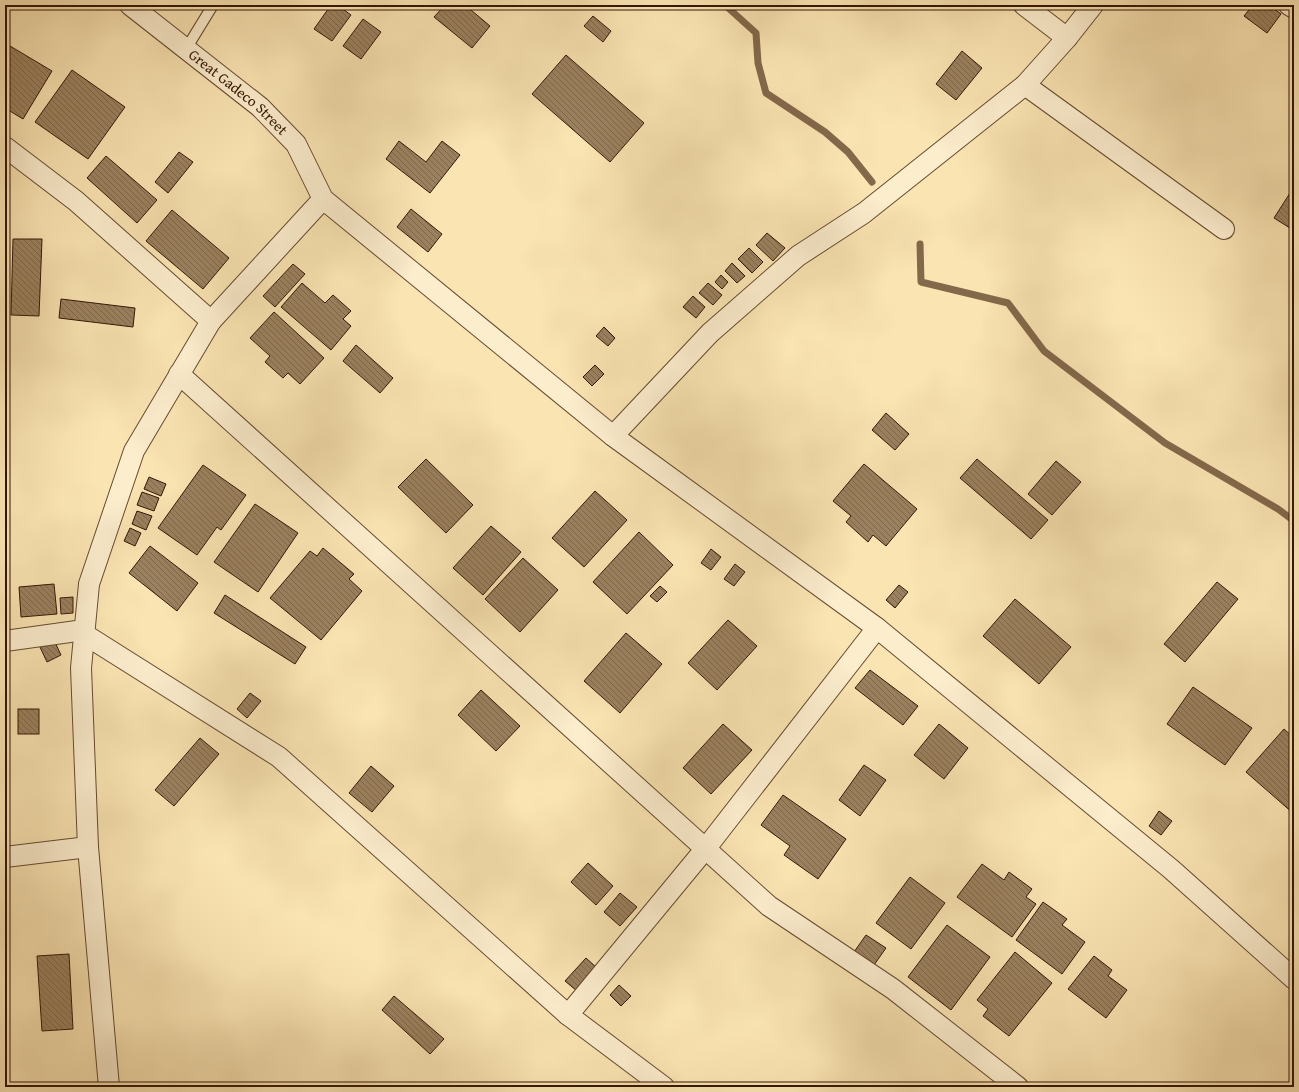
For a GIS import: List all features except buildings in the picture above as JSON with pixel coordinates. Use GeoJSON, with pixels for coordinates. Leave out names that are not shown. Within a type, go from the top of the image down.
{"type":"FeatureCollection","features":[{"type":"Feature","properties":{"kind":"street","name":"Great Gadeco Street"},"geometry":{"type":"LineString","coordinates":[[130,5],[260,107],[296,144],[323,199]]}},
{"type":"Feature","properties":{"kind":"street"},"geometry":{"type":"LineString","coordinates":[[1024,5],[1067,38]]}},
{"type":"Feature","properties":{"kind":"street"},"geometry":{"type":"LineString","coordinates":[[613,436],[710,332],[798,256],[864,213],[1026,85],[1067,38],[1093,5]]}},
{"type":"Feature","properties":{"kind":"street"},"geometry":{"type":"LineString","coordinates":[[1289,5],[1294,8]]}},
{"type":"Feature","properties":{"kind":"street"},"geometry":{"type":"LineString","coordinates":[[1026,85],[1224,229]]}},
{"type":"Feature","properties":{"kind":"street"},"geometry":{"type":"LineString","coordinates":[[5,147],[76,201],[211,321]]}},
{"type":"Feature","properties":{"kind":"street"},"geometry":{"type":"LineString","coordinates":[[109,1087],[88,847],[81,668],[89,584],[134,451],[211,321],[323,199],[613,436],[877,628],[1171,869],[1294,979]]}},
{"type":"Feature","properties":{"kind":"street"},"geometry":{"type":"LineString","coordinates":[[179,374],[769,906],[893,989],[1018,1087]]}},
{"type":"Feature","properties":{"kind":"street"},"geometry":{"type":"LineString","coordinates":[[568,1015],[706,848],[877,628]]}},
{"type":"Feature","properties":{"kind":"street"},"geometry":{"type":"LineString","coordinates":[[5,640],[84,632],[279,757],[568,1015],[664,1087]]}},
{"type":"Feature","properties":{"kind":"street"},"geometry":{"type":"LineString","coordinates":[[5,857],[88,847]]}},
{"type":"Feature","properties":{"kind":"lane"},"geometry":{"type":"LineString","coordinates":[[186,49],[212,5]]}},
{"type":"Feature","properties":{"kind":"waterway"},"geometry":{"type":"LineString","coordinates":[[725,5],[756,33],[758,63],[766,93],[825,132],[848,152],[872,182]]}},
{"type":"Feature","properties":{"kind":"waterway"},"geometry":{"type":"LineString","coordinates":[[920,244],[921,282],[1008,303],[1044,351],[1165,443],[1278,509],[1294,521]]}}]}
